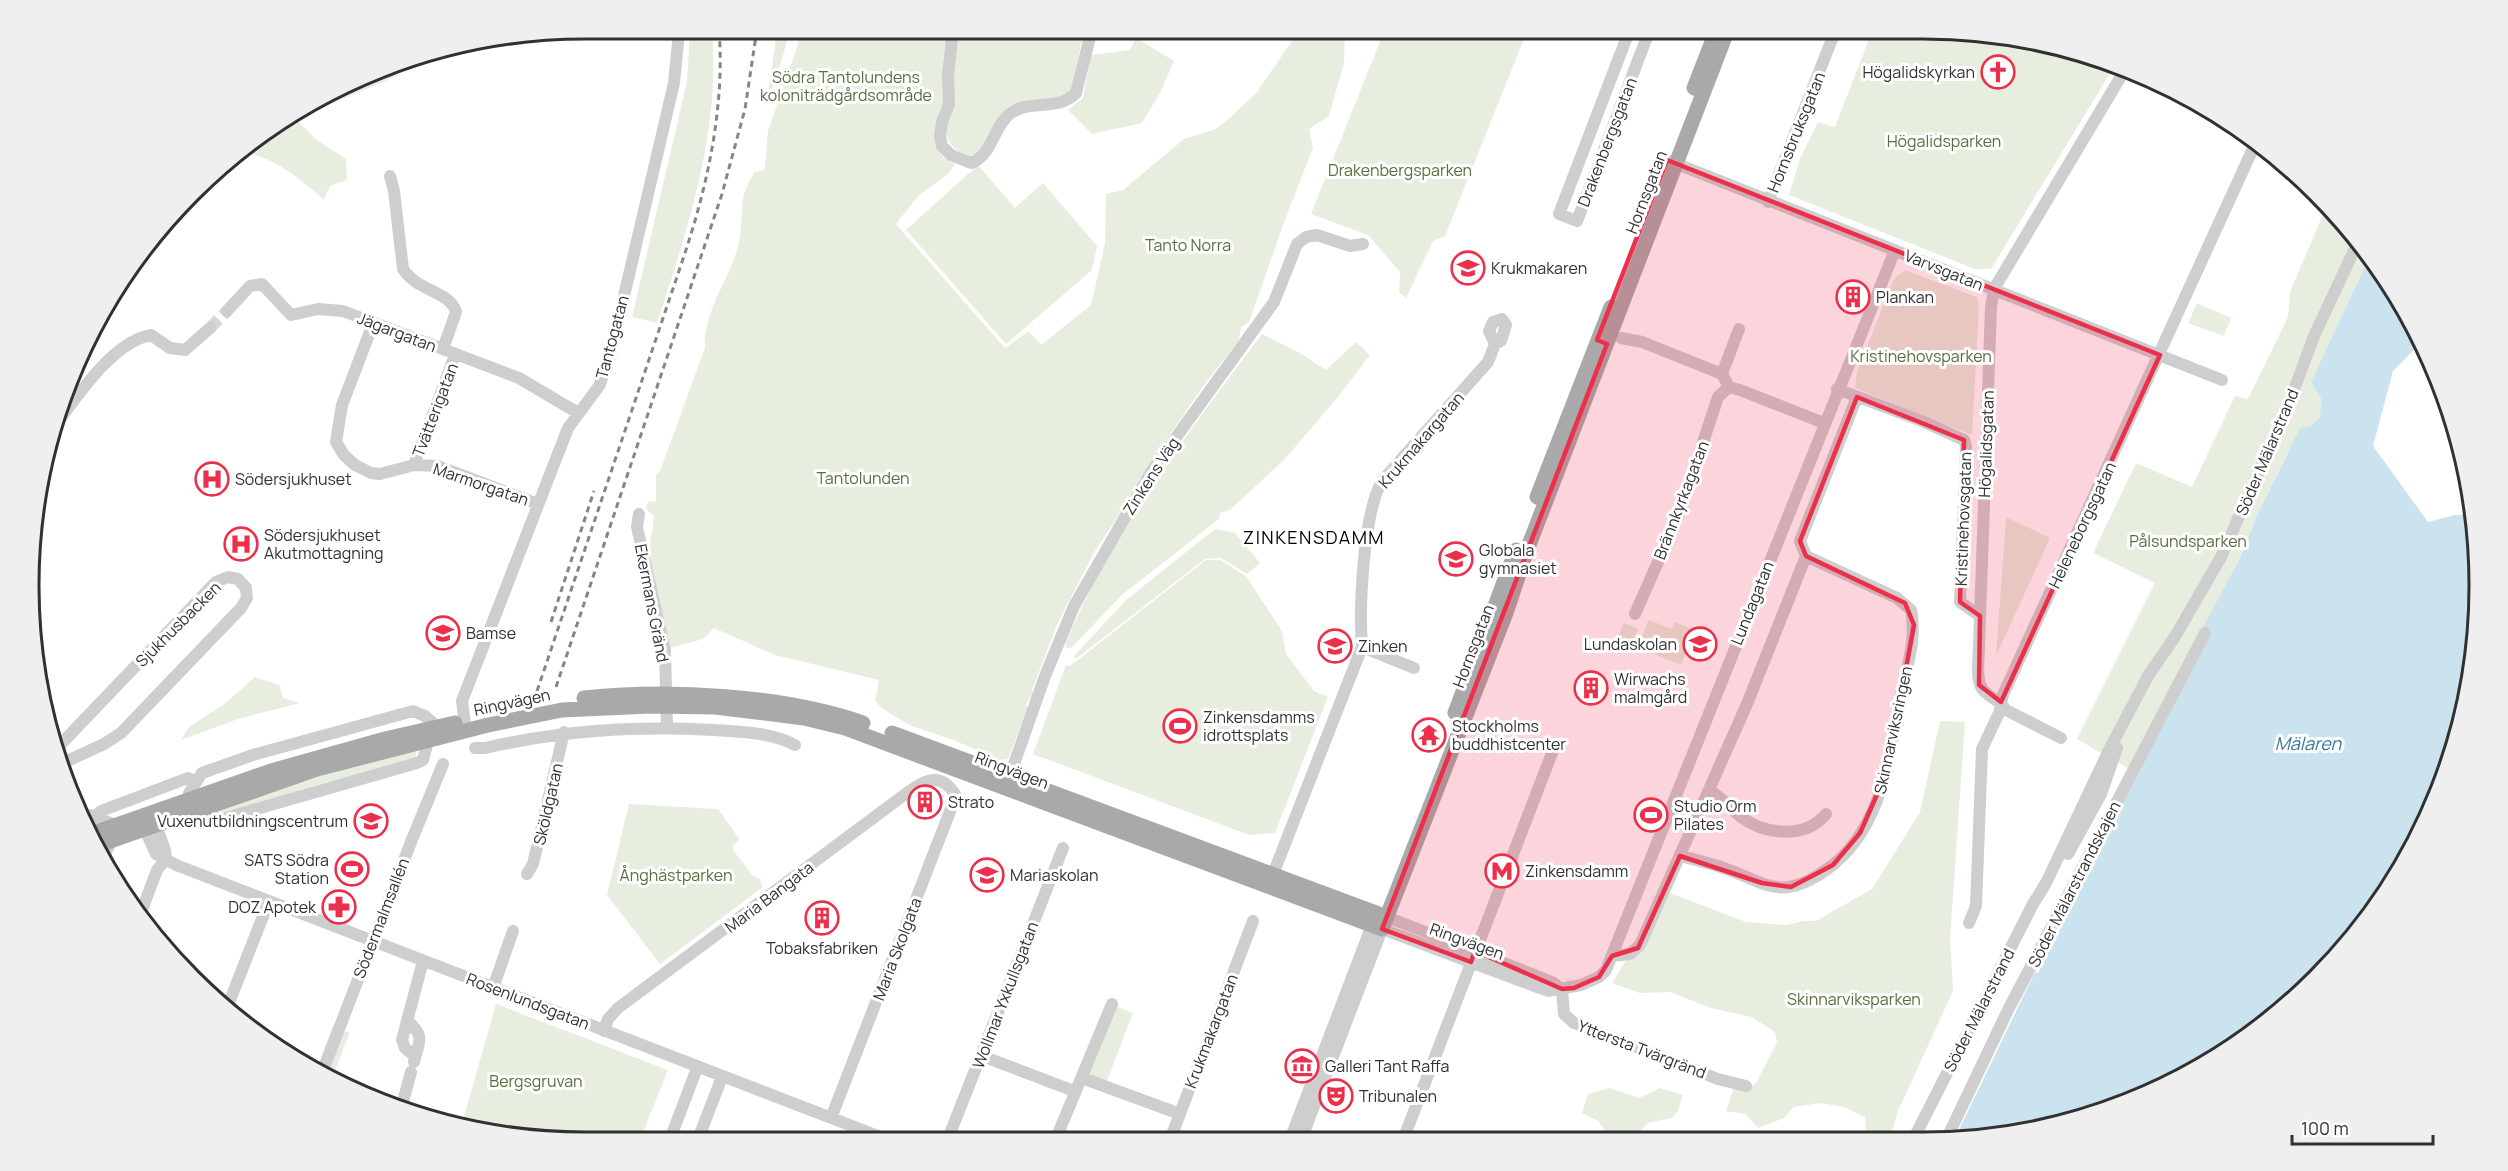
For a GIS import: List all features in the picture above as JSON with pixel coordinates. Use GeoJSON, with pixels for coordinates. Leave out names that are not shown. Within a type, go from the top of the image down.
{"type":"FeatureCollection","features":[{"type":"Feature","properties":{"kind":"main road","name":"Hornsgatan"},"geometry":{"type":"LineString","coordinates":[[1380,921],[1506,613],[1527,550],[1609,341],[1713,39]]}},
{"type":"Feature","properties":{"kind":"main road","name":"Hornsgatan"},"geometry":{"type":"LineString","coordinates":[[1672,162],[1723,39]]}},
{"type":"Feature","properties":{"kind":"main road","name":"Ringvägen"},"geometry":{"type":"LineString","coordinates":[[194,805],[317,769],[428,741],[465,725],[525,706],[557,700],[666,700],[692,695],[789,705],[844,716],[881,735],[1380,921]]}},
{"type":"Feature","properties":{"kind":"main road","name":"Ringvägen"},"geometry":{"type":"LineString","coordinates":[[104,844],[148,821],[320,756],[437,727],[465,725]]}},
{"type":"Feature","properties":{"kind":"main road","name":"Ringvägen"},"geometry":{"type":"LineString","coordinates":[[97,832],[116,825],[148,821]]}},
{"type":"Feature","properties":{"kind":"street","name":"Tantogatan"},"geometry":{"type":"LineString","coordinates":[[465,725],[462,701],[538,504],[568,428],[599,386],[609,360],[674,83],[678,53],[677,39]]}},
{"type":"Feature","properties":{"kind":"street"},"geometry":{"type":"LineString","coordinates":[[952,39],[948,76],[949,104],[942,122],[940,136],[942,146],[951,155],[970,163],[978,160],[989,147],[1005,118],[1012,112],[1022,108],[1058,105],[1069,100],[1076,93],[1089,39]]}},
{"type":"Feature","properties":{"kind":"street","name":"Drakenbergsgatan"},"geometry":{"type":"LineString","coordinates":[[1626,39],[1559,214],[1577,221],[1646,39]]}},
{"type":"Feature","properties":{"kind":"street","name":"Hornsbruksgatan"},"geometry":{"type":"LineString","coordinates":[[1768,201],[1832,39]]}},
{"type":"Feature","properties":{"kind":"street","name":"Högalidsgatan"},"geometry":{"type":"LineString","coordinates":[[2001,702],[1984,692],[1979,685],[1991,307],[1994,290],[2121,77]]}},
{"type":"Feature","properties":{"kind":"street","name":"Heleneborgsgatan"},"geometry":{"type":"LineString","coordinates":[[1969,923],[1976,906],[1982,749],[1999,713],[2001,702],[2252,150]]}},
{"type":"Feature","properties":{"kind":"street","name":"Varvsgatan"},"geometry":{"type":"LineString","coordinates":[[1672,162],[2222,380]]}},
{"type":"Feature","properties":{"kind":"street"},"geometry":{"type":"LineString","coordinates":[[390,176],[394,191],[403,269],[418,285],[449,300],[456,312],[443,349]]}},
{"type":"Feature","properties":{"kind":"street","name":"Zinkens Väg"},"geometry":{"type":"LineString","coordinates":[[1007,782],[1045,676],[1074,606],[1151,472],[1274,302],[1297,244],[1306,237],[1317,235],[1350,246],[1363,244]]}},
{"type":"Feature","properties":{"kind":"street","name":"Lundagatan"},"geometry":{"type":"LineString","coordinates":[[1590,982],[1606,970],[1612,956],[1837,389],[1895,250]]}},
{"type":"Feature","properties":{"kind":"street","name":"Söder Mälarstrand"},"geometry":{"type":"LineString","coordinates":[[1917,1132],[2033,904],[2046,883],[2062,865],[2101,794],[2126,718],[2148,676],[2187,618],[2221,557],[2287,409],[2314,336],[2354,251]]}},
{"type":"Feature","properties":{"kind":"street","name":"Jägargatan"},"geometry":{"type":"LineString","coordinates":[[227,311],[250,286],[262,284],[291,315],[318,309],[336,310],[519,378],[578,414]]}},
{"type":"Feature","properties":{"kind":"street","name":"Marmorgatan"},"geometry":{"type":"LineString","coordinates":[[373,324],[345,395],[336,442],[344,455],[355,465],[371,473],[380,474],[414,465],[438,466],[538,504]]}},
{"type":"Feature","properties":{"kind":"street"},"geometry":{"type":"LineString","coordinates":[[68,410],[102,368],[127,344],[139,337],[151,335],[170,348],[185,350],[210,328]]}},
{"type":"Feature","properties":{"kind":"street"},"geometry":{"type":"LineString","coordinates":[[1722,374],[1739,329]]}},
{"type":"Feature","properties":{"kind":"street"},"geometry":{"type":"LineString","coordinates":[[1609,341],[1642,342],[1722,374],[1729,387],[1824,423]]}},
{"type":"Feature","properties":{"kind":"street","name":"Krukmakargatan"},"geometry":{"type":"LineString","coordinates":[[1270,880],[1362,647],[1360,622],[1369,517],[1377,489],[1480,373],[1488,362],[1495,344]]}},
{"type":"Feature","properties":{"kind":"street","name":"Tvätterigatan"},"geometry":{"type":"LineString","coordinates":[[414,465],[455,355]]}},
{"type":"Feature","properties":{"kind":"street","name":"Brännkyrkagatan"},"geometry":{"type":"LineString","coordinates":[[1635,614],[1680,512],[1718,397],[1729,387]]}},
{"type":"Feature","properties":{"kind":"street","name":"Kristinehovsgatan"},"geometry":{"type":"LineString","coordinates":[[1837,389],[1922,421],[1964,440],[1966,446],[1960,602],[1980,616]]}},
{"type":"Feature","properties":{"kind":"street","name":"Lundagatan"},"geometry":{"type":"LineString","coordinates":[[1612,956],[1630,954],[1640,945],[1710,790],[1806,556],[1800,541],[1857,397]]}},
{"type":"Feature","properties":{"kind":"street","name":"Ekermans Gränd"},"geometry":{"type":"LineString","coordinates":[[639,514],[637,527],[665,651],[667,728]]}},
{"type":"Feature","properties":{"kind":"street","name":"Skinnarviksringen"},"geometry":{"type":"LineString","coordinates":[[1680,856],[1731,870],[1762,883],[1791,886],[1819,875],[1833,865],[1860,833],[1876,804],[1887,772],[1911,647],[1914,625],[1911,610],[1897,598],[1806,556]]}},
{"type":"Feature","properties":{"kind":"street","name":"Sjukhusbacken"},"geometry":{"type":"LineString","coordinates":[[63,742],[216,582],[228,577],[238,579],[246,588],[247,598],[241,608],[121,733],[104,744],[68,761]]}},
{"type":"Feature","properties":{"kind":"street","name":"Söder Mälarstrandskajen"},"geometry":{"type":"LineString","coordinates":[[1950,1131],[2008,1010],[2205,633]]}},
{"type":"Feature","properties":{"kind":"street"},"geometry":{"type":"LineString","coordinates":[[1362,647],[1414,668]]}},
{"type":"Feature","properties":{"kind":"street"},"geometry":{"type":"LineString","coordinates":[[2001,702],[2006,710],[2061,738]]}},
{"type":"Feature","properties":{"kind":"street"},"geometry":{"type":"LineString","coordinates":[[194,805],[189,793],[202,773],[253,755],[413,711],[425,716],[437,727]]}},
{"type":"Feature","properties":{"kind":"street"},"geometry":{"type":"LineString","coordinates":[[475,748],[564,732],[667,728],[779,736],[795,745]]}},
{"type":"Feature","properties":{"kind":"street","name":"Sköldgatan"},"geometry":{"type":"LineString","coordinates":[[527,874],[533,864],[564,732]]}},
{"type":"Feature","properties":{"kind":"street"},"geometry":{"type":"LineString","coordinates":[[1405,1132],[1552,753]]}},
{"type":"Feature","properties":{"kind":"street","name":"Södermalmsallén"},"geometry":{"type":"LineString","coordinates":[[325,1066],[443,764]]}},
{"type":"Feature","properties":{"kind":"street"},"geometry":{"type":"LineString","coordinates":[[95,816],[101,811],[188,778],[195,781]]}},
{"type":"Feature","properties":{"kind":"street","name":"Maria Bangata"},"geometry":{"type":"LineString","coordinates":[[604,1031],[608,1019],[618,1008],[896,801],[930,780],[944,782]]}},
{"type":"Feature","properties":{"kind":"street","name":"Maria Skolgata"},"geometry":{"type":"LineString","coordinates":[[831,1118],[956,796],[944,782]]}},
{"type":"Feature","properties":{"kind":"street"},"geometry":{"type":"LineString","coordinates":[[1710,790],[1722,797],[1742,818],[1767,830],[1784,832],[1806,828],[1818,824],[1826,814]]}},
{"type":"Feature","properties":{"kind":"street"},"geometry":{"type":"LineString","coordinates":[[90,815],[116,825]]}},
{"type":"Feature","properties":{"kind":"street"},"geometry":{"type":"LineString","coordinates":[[143,906],[157,870],[166,859],[165,849],[148,821]]}},
{"type":"Feature","properties":{"kind":"street","name":"Wollmar Yxkullsgatan"},"geometry":{"type":"LineString","coordinates":[[951,1132],[1063,848]]}},
{"type":"Feature","properties":{"kind":"street","name":"Rosenlundsgatan"},"geometry":{"type":"LineString","coordinates":[[166,859],[176,865],[866,1132]]}},
{"type":"Feature","properties":{"kind":"street"},"geometry":{"type":"LineString","coordinates":[[230,1000],[269,901]]}},
{"type":"Feature","properties":{"kind":"street","name":"Krukmakargatan"},"geometry":{"type":"LineString","coordinates":[[1173,1132],[1253,921]]}},
{"type":"Feature","properties":{"kind":"street","name":"Ringvägen"},"geometry":{"type":"LineString","coordinates":[[1380,921],[1473,957],[1548,991],[1590,982]]}},
{"type":"Feature","properties":{"kind":"street","name":"Hornsgatan"},"geometry":{"type":"LineString","coordinates":[[1303,1132],[1380,921]]}},
{"type":"Feature","properties":{"kind":"street","name":"Hornsgatan"},"geometry":{"type":"LineString","coordinates":[[1293,1132],[1380,921]]}},
{"type":"Feature","properties":{"kind":"street"},"geometry":{"type":"LineString","coordinates":[[493,988],[513,931]]}},
{"type":"Feature","properties":{"kind":"street"},"geometry":{"type":"LineString","coordinates":[[413,1063],[402,1040],[423,961]]}},
{"type":"Feature","properties":{"kind":"street","name":"Yttersta Tvärgränd"},"geometry":{"type":"LineString","coordinates":[[1562,989],[1564,1014],[1574,1023],[1718,1079],[1746,1086]]}},
{"type":"Feature","properties":{"kind":"street"},"geometry":{"type":"LineString","coordinates":[[1058,1132],[1112,1004]]}},
{"type":"Feature","properties":{"kind":"street"},"geometry":{"type":"LineString","coordinates":[[404,1101],[420,1040],[419,1032],[407,1020]]}},
{"type":"Feature","properties":{"kind":"street"},"geometry":{"type":"LineString","coordinates":[[982,1056],[1074,1091]]}},
{"type":"Feature","properties":{"kind":"street"},"geometry":{"type":"LineString","coordinates":[[673,1132],[697,1068]]}},
{"type":"Feature","properties":{"kind":"street"},"geometry":{"type":"LineString","coordinates":[[701,1132],[722,1077]]}},
{"type":"Feature","properties":{"kind":"street"},"geometry":{"type":"LineString","coordinates":[[1082,1078],[1180,1114]]}},
{"type":"Feature","properties":{"kind":"highlighted area"},"geometry":{"type":"Polygon","coordinates":[[[1667,160],[2160,355],[2001,702],[1979,685],[1980,616],[1960,602],[1964,440],[1857,397],[1800,541],[1806,556],[1905,603],[1914,625],[1887,772],[1860,833],[1833,865],[1791,887],[1762,883],[1680,856],[1638,948],[1612,956],[1599,977],[1574,988],[1562,989],[1475,951],[1471,962],[1382,929],[1607,344],[1597,340],[1667,160]]]}},
{"type":"Feature","properties":{"kind":"green space"},"geometry":{"type":"Polygon","coordinates":[[[689,39],[712,39],[712,104],[700,178],[657,323],[632,317],[687,82],[689,39]]]}},
{"type":"Feature","properties":{"kind":"green space"},"geometry":{"type":"Polygon","coordinates":[[[776,39],[788,39],[779,70],[767,103],[776,39]]]}},
{"type":"Feature","properties":{"kind":"green space","name":"Tantolunden"},"geometry":{"type":"Polygon","coordinates":[[[798,39],[1082,39],[1072,88],[1066,95],[1051,101],[1024,103],[1008,108],[983,149],[974,155],[962,154],[949,141],[946,121],[949,107],[940,108],[935,145],[944,158],[955,164],[948,174],[918,196],[896,224],[1005,348],[1029,331],[1041,345],[1091,305],[1105,243],[1106,194],[1123,190],[1184,139],[1216,129],[1257,92],[1293,39],[1345,39],[1344,63],[1329,116],[1309,129],[1313,148],[1249,322],[1241,327],[1239,340],[1204,385],[1138,481],[1139,485],[1095,551],[1058,622],[1032,690],[1033,693],[1026,704],[1028,707],[1008,759],[998,760],[956,741],[909,725],[883,709],[875,701],[879,680],[775,655],[714,628],[703,639],[670,648],[647,555],[652,555],[650,545],[654,516],[646,509],[648,501],[656,502],[656,474],[660,471],[705,348],[705,335],[712,310],[739,244],[745,191],[754,172],[764,170],[768,131],[798,39]]]}},
{"type":"Feature","properties":{"kind":"green space"},"geometry":{"type":"Polygon","coordinates":[[[1138,39],[1174,61],[1161,91],[1142,123],[1092,134],[1068,110],[1083,98],[1091,55],[1130,50],[1138,39]]]}},
{"type":"Feature","properties":{"kind":"green space","name":"Drakenbergsparken"},"geometry":{"type":"Polygon","coordinates":[[[1381,39],[1524,39],[1445,236],[1433,241],[1406,298],[1399,292],[1400,272],[1368,235],[1311,214],[1381,39]]]}},
{"type":"Feature","properties":{"kind":"green space","name":"Högalidsparken"},"geometry":{"type":"Polygon","coordinates":[[[1869,39],[1958,40],[1994,44],[2064,58],[2110,73],[1991,269],[1975,269],[1789,195],[1800,159],[1818,122],[1835,127],[1869,39]]]}},
{"type":"Feature","properties":{"kind":"green space"},"geometry":{"type":"Polygon","coordinates":[[[396,73],[397,76],[326,104],[344,95],[396,73]]]}},
{"type":"Feature","properties":{"kind":"green space"},"geometry":{"type":"Polygon","coordinates":[[[297,121],[317,140],[346,159],[347,180],[330,186],[324,200],[286,169],[251,154],[297,121]]]}},
{"type":"Feature","properties":{"kind":"green space"},"geometry":{"type":"Polygon","coordinates":[[[978,165],[1015,208],[1043,183],[1097,246],[1092,270],[1006,344],[906,230],[978,165]]]}},
{"type":"Feature","properties":{"kind":"green space","name":"Pålsundsparken"},"geometry":{"type":"Polygon","coordinates":[[[2323,214],[2365,266],[2317,389],[2321,398],[2320,417],[2288,451],[2258,513],[2209,630],[2138,774],[2077,739],[2155,583],[2093,553],[2136,463],[2192,487],[2235,396],[2248,399],[2288,317],[2290,292],[2323,214]]]}},
{"type":"Feature","properties":{"kind":"green space","name":"Kristinehovsparken"},"geometry":{"type":"Polygon","coordinates":[[[1905,270],[1977,297],[1979,308],[1972,435],[1855,388],[1857,372],[1894,279],[1905,270]]]}},
{"type":"Feature","properties":{"kind":"green space"},"geometry":{"type":"Polygon","coordinates":[[[2197,303],[2231,318],[2224,336],[2188,323],[2197,303]]]}},
{"type":"Feature","properties":{"kind":"green space"},"geometry":{"type":"Polygon","coordinates":[[[1262,334],[1300,353],[1326,370],[1356,342],[1370,355],[1338,397],[1284,460],[1230,510],[1220,513],[1219,519],[1123,594],[1072,647],[1066,649],[1066,642],[1085,600],[1130,520],[1207,407],[1262,334]]]}},
{"type":"Feature","properties":{"kind":"green space"},"geometry":{"type":"Polygon","coordinates":[[[2006,517],[2050,538],[1996,656],[2006,517]]]}},
{"type":"Feature","properties":{"kind":"green space"},"geometry":{"type":"Polygon","coordinates":[[[1215,529],[1235,533],[1260,563],[1247,574],[1221,558],[1205,559],[1076,659],[1074,656],[1126,600],[1215,529]]]}},
{"type":"Feature","properties":{"kind":"green space","name":"Zinkensdamms idrottsplats"},"geometry":{"type":"Polygon","coordinates":[[[1206,560],[1220,560],[1246,576],[1282,631],[1286,654],[1314,691],[1328,697],[1275,833],[1249,835],[1033,754],[1066,665],[1070,666],[1206,560]]]}},
{"type":"Feature","properties":{"kind":"green space"},"geometry":{"type":"Polygon","coordinates":[[[1649,620],[1672,629],[1675,622],[1695,630],[1681,665],[1645,650],[1641,638],[1649,620]]]}},
{"type":"Feature","properties":{"kind":"green space"},"geometry":{"type":"Polygon","coordinates":[[[1624,623],[1638,629],[1631,646],[1616,640],[1624,623]]]}},
{"type":"Feature","properties":{"kind":"green space"},"geometry":{"type":"Polygon","coordinates":[[[255,677],[279,685],[283,698],[300,703],[238,719],[181,740],[189,727],[223,705],[255,677]]]}},
{"type":"Feature","properties":{"kind":"green space","name":"Skinnarviksparken"},"geometry":{"type":"Polygon","coordinates":[[[1940,721],[1965,722],[1950,939],[1953,991],[1898,1111],[1892,1132],[1866,1132],[1865,1117],[1844,1107],[1821,1103],[1794,1107],[1784,1118],[1758,1128],[1746,1114],[1726,1111],[1734,1087],[1747,1090],[1756,1083],[1777,1042],[1775,1032],[1752,1017],[1711,1008],[1670,992],[1640,993],[1612,983],[1625,962],[1644,947],[1670,893],[1746,922],[1787,925],[1816,921],[1872,889],[1920,812],[1940,721]]]}},
{"type":"Feature","properties":{"kind":"green space"},"geometry":{"type":"Polygon","coordinates":[[[416,750],[416,759],[324,783],[219,815],[212,811],[320,773],[416,750]]]}},
{"type":"Feature","properties":{"kind":"green space","name":"Ånghästparken"},"geometry":{"type":"Polygon","coordinates":[[[629,804],[718,809],[740,840],[733,845],[733,850],[753,876],[759,878],[763,887],[660,964],[607,895],[629,804]]]}},
{"type":"Feature","properties":{"kind":"green space","name":"Bergsgruvan"},"geometry":{"type":"Polygon","coordinates":[[[496,1004],[668,1070],[643,1132],[550,1131],[464,1118],[496,1004]]]}},
{"type":"Feature","properties":{"kind":"green space"},"geometry":{"type":"Polygon","coordinates":[[[1115,1006],[1133,1013],[1107,1081],[1088,1075],[1115,1006]]]}},
{"type":"Feature","properties":{"kind":"green space"},"geometry":{"type":"Polygon","coordinates":[[[333,1026],[341,1031],[350,1032],[335,1071],[319,1063],[333,1026]]]}},
{"type":"Feature","properties":{"kind":"green space"},"geometry":{"type":"Polygon","coordinates":[[[1609,1088],[1639,1098],[1660,1088],[1683,1095],[1678,1111],[1672,1118],[1648,1123],[1640,1132],[1602,1132],[1604,1129],[1598,1121],[1582,1113],[1588,1094],[1609,1088]]]}},
{"type":"Feature","properties":{"kind":"water","name":"Mälaren"},"geometry":{"type":"Polygon","coordinates":[[[2365,266],[2396,312],[2415,349],[2393,371],[2373,446],[2428,522],[2464,514],[2468,550],[2468,621],[2458,692],[2440,761],[2413,827],[2377,889],[2333,946],[2283,996],[2226,1040],[2164,1076],[2098,1103],[2029,1121],[1958,1131],[2035,972],[2038,973],[2209,630],[2203,627],[2239,560],[2258,513],[2300,428],[2311,426],[2320,417],[2321,398],[2311,382],[2365,266]]]}},
{"type":"Feature","properties":{"kind":"tunnel"},"geometry":{"type":"LineString","coordinates":[[210,328],[227,311]]}},
{"type":"Feature","properties":{"kind":"railway"},"geometry":{"type":"LineString","coordinates":[[537,691],[693,229],[713,144],[719,86],[719,39]]}},
{"type":"Feature","properties":{"kind":"railway"},"geometry":{"type":"LineString","coordinates":[[556,687],[722,194],[745,109],[756,39]]}},
{"type":"Feature","properties":{"kind":"railway"},"geometry":{"type":"LineString","coordinates":[[551,622],[594,491]]}},
{"type":"Feature","properties":{"kind":"place","name":"Högalidskyrkan"},"geometry":{"type":"Point","coordinates":[1998,72]}},
{"type":"Feature","properties":{"kind":"place","name":"Krukmakaren"},"geometry":{"type":"Point","coordinates":[1468,268]}},
{"type":"Feature","properties":{"kind":"place","name":"Plankan"},"geometry":{"type":"Point","coordinates":[1853,297]}},
{"type":"Feature","properties":{"kind":"place","name":"Södersjukhuset"},"geometry":{"type":"Point","coordinates":[212,479]}},
{"type":"Feature","properties":{"kind":"place","name":"Södersjukhuset Akutmottagning"},"geometry":{"type":"Point","coordinates":[241,544]}},
{"type":"Feature","properties":{"kind":"place","name":"Globala gymnasiet"},"geometry":{"type":"Point","coordinates":[1456,559]}},
{"type":"Feature","properties":{"kind":"place","name":"Bamse"},"geometry":{"type":"Point","coordinates":[443,633]}},
{"type":"Feature","properties":{"kind":"place","name":"Lundaskolan"},"geometry":{"type":"Point","coordinates":[1700,644]}},
{"type":"Feature","properties":{"kind":"place","name":"Zinken"},"geometry":{"type":"Point","coordinates":[1335,646]}},
{"type":"Feature","properties":{"kind":"place","name":"Wirwachs malmgård"},"geometry":{"type":"Point","coordinates":[1591,688]}},
{"type":"Feature","properties":{"kind":"place","name":"Zinkensdamms idrottsplats"},"geometry":{"type":"Point","coordinates":[1180,726]}},
{"type":"Feature","properties":{"kind":"place","name":"Stockholms buddhistcenter"},"geometry":{"type":"Point","coordinates":[1429,735]}},
{"type":"Feature","properties":{"kind":"place","name":"Strato"},"geometry":{"type":"Point","coordinates":[925,802]}},
{"type":"Feature","properties":{"kind":"place","name":"Studio Orm Pilates"},"geometry":{"type":"Point","coordinates":[1651,815]}},
{"type":"Feature","properties":{"kind":"place","name":"Vuxenutbildningscentrum"},"geometry":{"type":"Point","coordinates":[371,821]}},
{"type":"Feature","properties":{"kind":"place","name":"SATS Södra Station"},"geometry":{"type":"Point","coordinates":[352,869]}},
{"type":"Feature","properties":{"kind":"place","name":"Zinkensdamm"},"geometry":{"type":"Point","coordinates":[1502,871]}},
{"type":"Feature","properties":{"kind":"place","name":"Mariaskolan"},"geometry":{"type":"Point","coordinates":[987,875]}},
{"type":"Feature","properties":{"kind":"place","name":"DOZ Apotek"},"geometry":{"type":"Point","coordinates":[339,907]}},
{"type":"Feature","properties":{"kind":"place","name":"Tobaksfabriken"},"geometry":{"type":"Point","coordinates":[822,918]}},
{"type":"Feature","properties":{"kind":"place","name":"Galleri Tant Raffa"},"geometry":{"type":"Point","coordinates":[1302,1066]}},
{"type":"Feature","properties":{"kind":"place","name":"Tribunalen"},"geometry":{"type":"Point","coordinates":[1336,1096]}},
{"type":"Feature","properties":{"kind":"district","name":"ZINKENSDAMM"},"geometry":{"type":"Point","coordinates":[1314,538]}},
{"type":"Feature","properties":{"kind":"park label","name":"Södra Tantolundens koloniträdgårdsområde"},"geometry":{"type":"Point","coordinates":[846,86]}},
{"type":"Feature","properties":{"kind":"park label","name":"Tanto Norra"},"geometry":{"type":"Point","coordinates":[1188,245]}}]}
